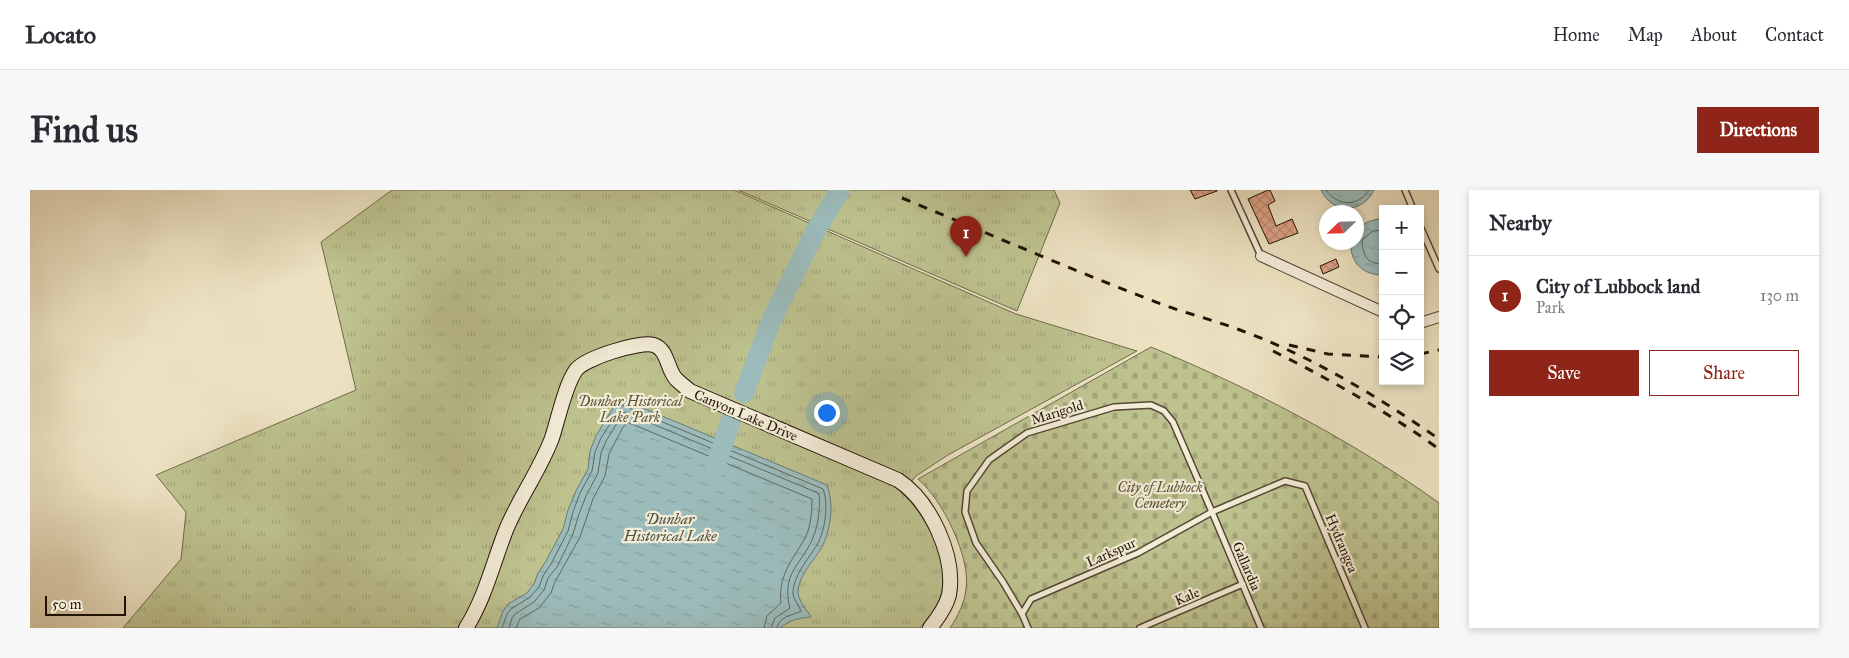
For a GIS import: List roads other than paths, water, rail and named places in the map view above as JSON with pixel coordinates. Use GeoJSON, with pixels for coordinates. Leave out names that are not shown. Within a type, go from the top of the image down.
{"type":"FeatureCollection","features":[{"type":"Feature","properties":{"kind":"street"},"geometry":{"type":"LineString","coordinates":[[1261,256],[1379,310]]}},
{"type":"Feature","properties":{"kind":"street"},"geometry":{"type":"LineString","coordinates":[[1424,322],[1439,317]]}},
{"type":"Feature","properties":{"kind":"street","name":"Canyon Lake Drive"},"geometry":{"type":"LineString","coordinates":[[466,628],[488,584],[507,530],[537,472],[576,370],[587,361],[632,346],[652,344],[659,347],[676,379],[690,392],[898,480],[913,493],[929,514],[941,539],[950,568],[948,596],[940,614],[930,628]]}},
{"type":"Feature","properties":{"kind":"lane"},"geometry":{"type":"LineString","coordinates":[[1230,190],[1261,256]]}},
{"type":"Feature","properties":{"kind":"lane"},"geometry":{"type":"LineString","coordinates":[[1405,190],[1411,205]]}},
{"type":"Feature","properties":{"kind":"lane"},"geometry":{"type":"LineString","coordinates":[[1424,235],[1439,269]]}},
{"type":"Feature","properties":{"kind":"lane","name":"Marigold"},"geometry":{"type":"LineString","coordinates":[[1028,628],[1022,614],[976,542],[965,512],[967,491],[989,460],[1027,433],[1114,407],[1150,405],[1164,411]]}},
{"type":"Feature","properties":{"kind":"lane","name":"Gallardia"},"geometry":{"type":"LineString","coordinates":[[1164,411],[1173,422],[1261,628]]}},
{"type":"Feature","properties":{"kind":"lane","name":"Hydrangea"},"geometry":{"type":"LineString","coordinates":[[1212,512],[1285,481],[1305,486],[1365,628]]}},
{"type":"Feature","properties":{"kind":"lane","name":"Larkspur"},"geometry":{"type":"LineString","coordinates":[[1022,614],[1031,599],[1138,553],[1212,512]]}},
{"type":"Feature","properties":{"kind":"lane","name":"Kale"},"geometry":{"type":"LineString","coordinates":[[1140,628],[1242,584]]}},
{"type":"Feature","properties":{"kind":"water"},"geometry":{"type":"Polygon","coordinates":[[[1321,190],[1374,190],[1369,198],[1359,205],[1336,205],[1326,198],[1321,190]]]}},
{"type":"Feature","properties":{"kind":"water"},"geometry":{"type":"Polygon","coordinates":[[[1379,219],[1379,274],[1369,273],[1359,266],[1355,262],[1351,250],[1364,250],[1364,224],[1379,219]]]}},
{"type":"Feature","properties":{"kind":"water","name":"Dunbar Historical Lake"},"geometry":{"type":"Polygon","coordinates":[[[619,398],[827,485],[831,507],[828,531],[823,545],[801,580],[798,593],[811,617],[794,620],[780,628],[497,628],[503,611],[508,604],[527,593],[534,584],[538,573],[563,529],[568,510],[588,469],[590,451],[596,436],[619,398]]]}},
{"type":"Feature","properties":{"kind":"waterway"},"geometry":{"type":"LineString","coordinates":[[744,393],[772,319],[815,232],[840,190]]}},
{"type":"Feature","properties":{"kind":"waterway"},"geometry":{"type":"LineString","coordinates":[[715,468],[731,420]]}},
{"type":"Feature","properties":{"kind":"railway"},"geometry":{"type":"LineString","coordinates":[[902,198],[1120,288],[1266,340],[1368,392],[1439,439]]}},
{"type":"Feature","properties":{"kind":"railway"},"geometry":{"type":"LineString","coordinates":[[1289,345],[1328,354],[1379,357]]}},
{"type":"Feature","properties":{"kind":"railway"},"geometry":{"type":"LineString","coordinates":[[1424,353],[1439,350]]}},
{"type":"Feature","properties":{"kind":"railway"},"geometry":{"type":"LineString","coordinates":[[1273,351],[1358,397],[1439,449]]}},
{"type":"Feature","properties":{"kind":"place","name":"City of Lubbock land"},"geometry":{"type":"Point","coordinates":[966,257]}},
{"type":"Feature","properties":{"kind":"park label","name":"Dunbar Historical Lake Park"},"geometry":{"type":"Point","coordinates":[630,410]}},
{"type":"Feature","properties":{"kind":"park label","name":"City of Lubbock Cemetery"},"geometry":{"type":"Point","coordinates":[1160,496]}}]}
